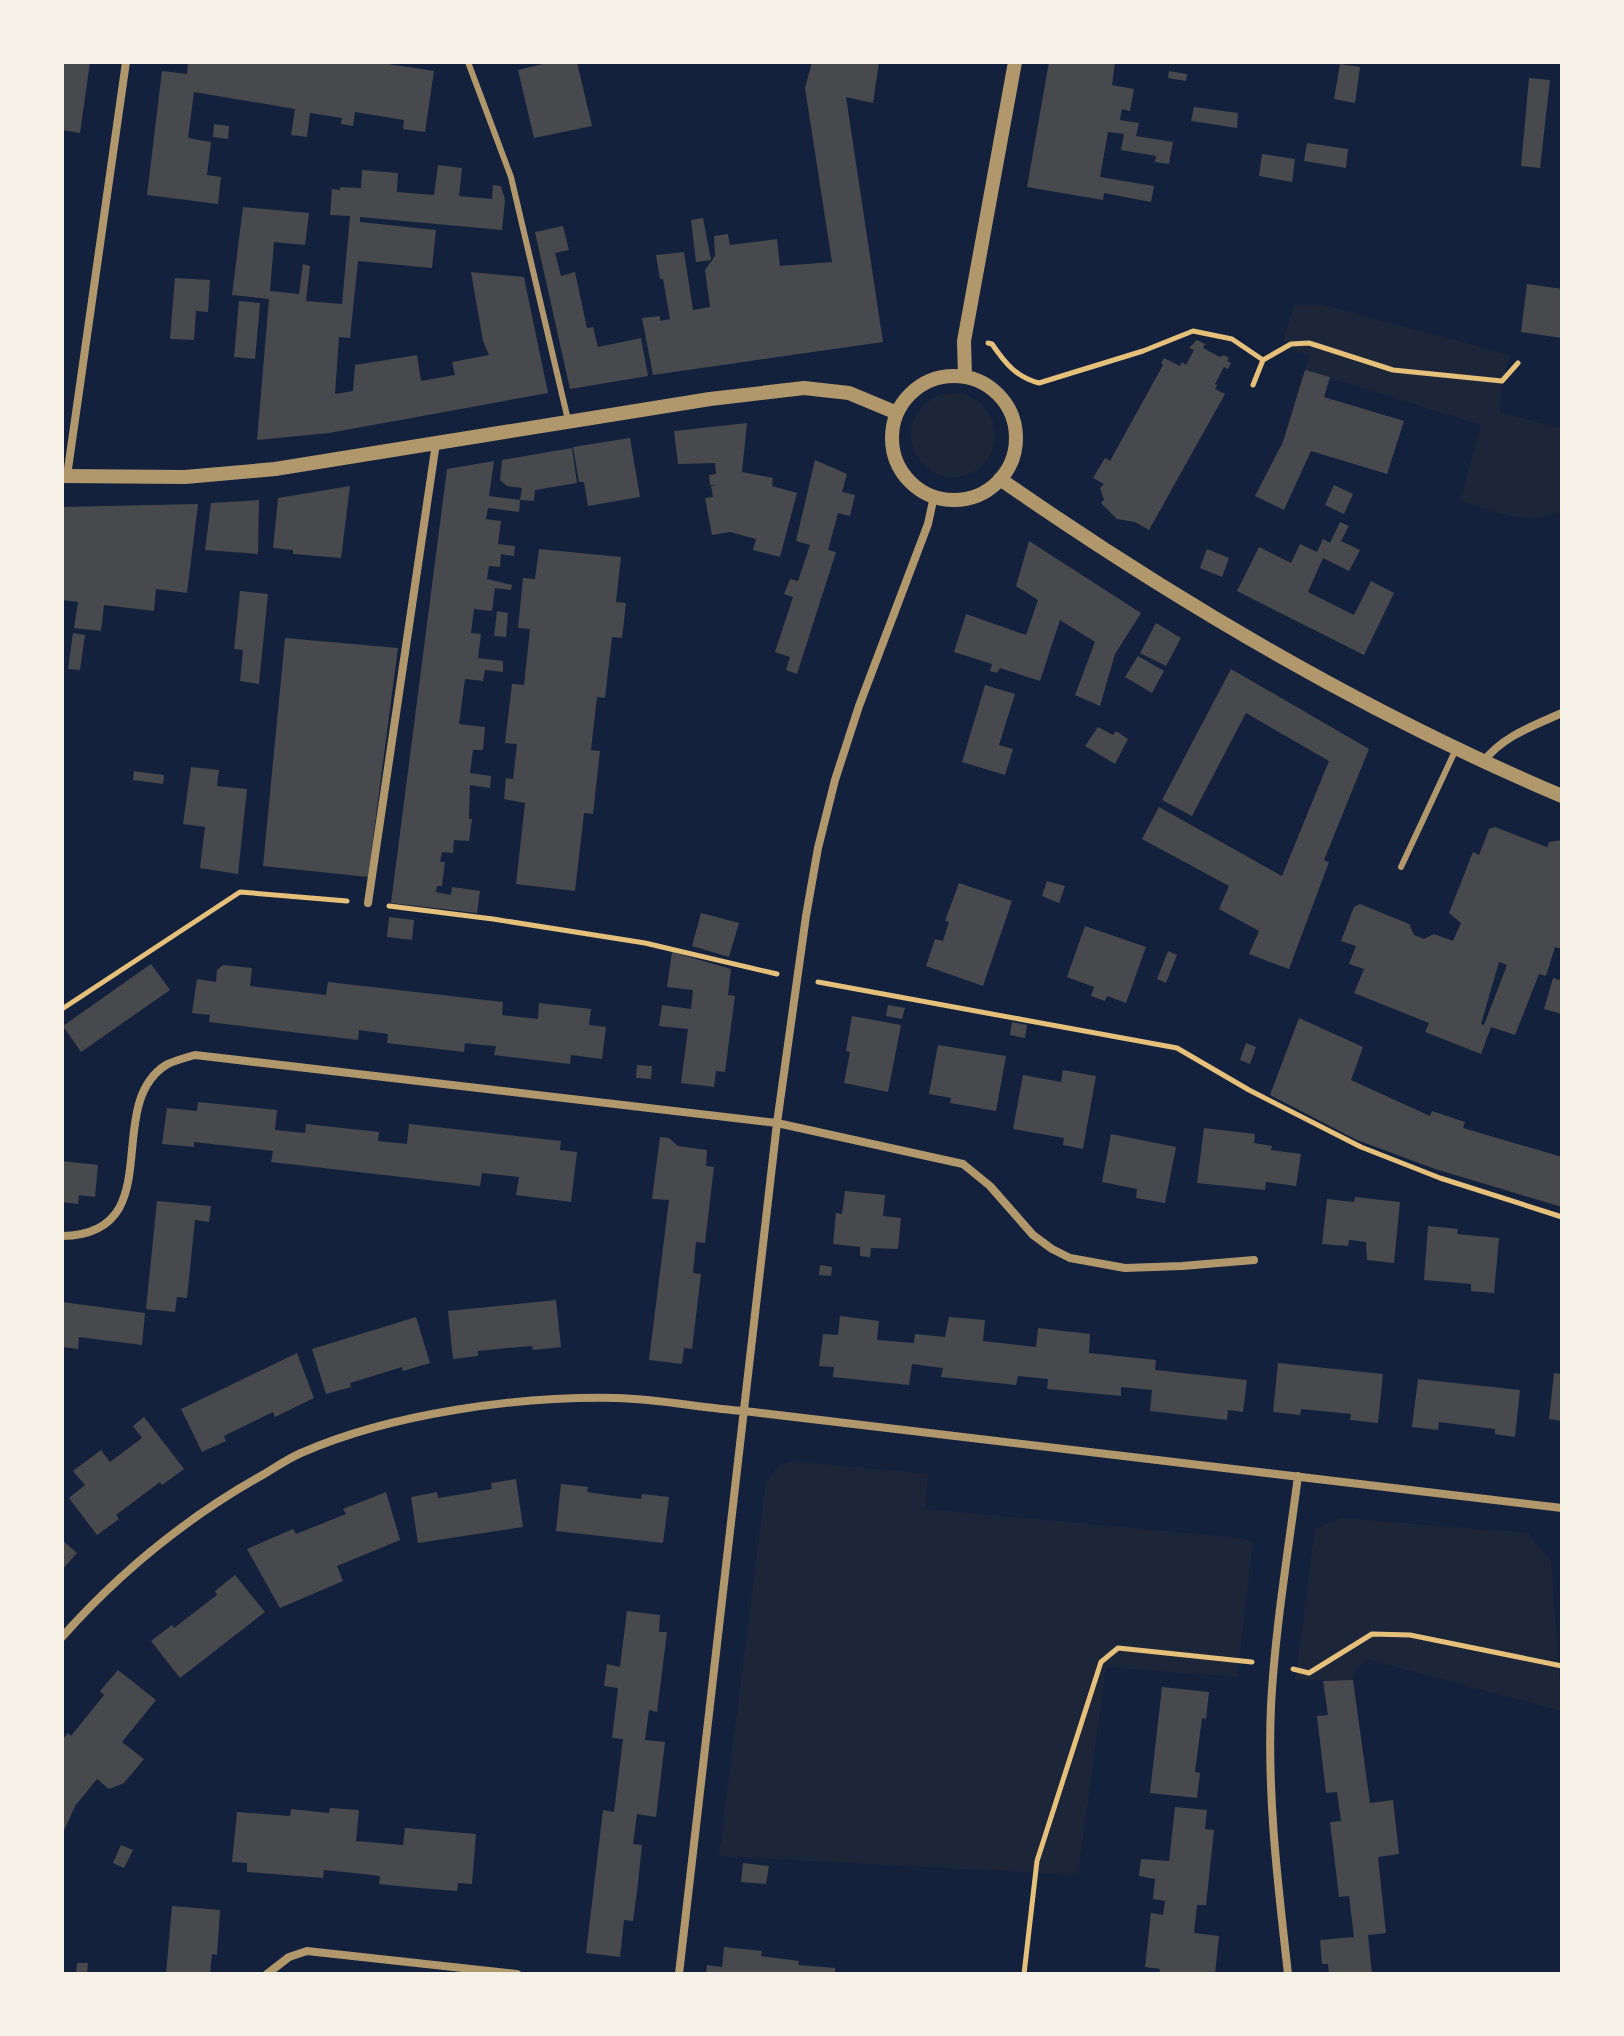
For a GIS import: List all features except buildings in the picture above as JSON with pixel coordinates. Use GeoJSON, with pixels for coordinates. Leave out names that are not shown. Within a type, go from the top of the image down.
{"type":"FeatureCollection","features":[{"type":"Feature","properties":{"kind":"street"},"geometry":{"type":"LineString","coordinates":[[126,62],[65,476],[125,478],[227,474],[568,420],[804,388],[849,393],[897,413]]}},
{"type":"Feature","properties":{"kind":"street"},"geometry":{"type":"LineString","coordinates":[[965,377],[964,341],[1015,62]]}},
{"type":"Feature","properties":{"kind":"street"},"geometry":{"type":"LineString","coordinates":[[944,376],[965,377],[983,383],[1000,396],[1014,422],[1014,452],[1000,479],[975,496],[954,500],[934,496],[908,480],[897,463],[892,433],[897,413],[908,395],[925,383],[944,376]]}},
{"type":"Feature","properties":{"kind":"street"},"geometry":{"type":"LineString","coordinates":[[368,903],[436,443]]}},
{"type":"Feature","properties":{"kind":"street"},"geometry":{"type":"LineString","coordinates":[[1000,479],[1163,586],[1380,713],[1562,796]]}},
{"type":"Feature","properties":{"kind":"street"},"geometry":{"type":"LineString","coordinates":[[679,1974],[777,1123],[796,978],[818,848],[835,780],[859,706],[928,524],[934,496]]}},
{"type":"Feature","properties":{"kind":"street"},"geometry":{"type":"LineString","coordinates":[[1483,762],[1494,747],[1508,738],[1562,713]]}},
{"type":"Feature","properties":{"kind":"street"},"geometry":{"type":"LineString","coordinates":[[62,1236],[76,1236],[92,1230],[108,1221],[117,1211],[126,1196],[134,1122],[141,1098],[152,1078],[165,1066],[195,1055],[777,1123],[963,1164],[976,1172],[1033,1235],[1070,1258],[1125,1268],[1254,1260]]}},
{"type":"Feature","properties":{"kind":"street"},"geometry":{"type":"LineString","coordinates":[[62,1637],[97,1598],[165,1538],[225,1496],[301,1453],[366,1431],[427,1416],[553,1399],[619,1398],[744,1411],[1562,1508]]}},
{"type":"Feature","properties":{"kind":"street"},"geometry":{"type":"LineString","coordinates":[[1288,1974],[1271,1776],[1274,1665],[1298,1476]]}},
{"type":"Feature","properties":{"kind":"street"},"geometry":{"type":"LineString","coordinates":[[267,1974],[289,1957],[307,1951],[517,1974]]}},
{"type":"Feature","properties":{"kind":"lane"},"geometry":{"type":"LineString","coordinates":[[468,62],[511,177],[568,420]]}},
{"type":"Feature","properties":{"kind":"lane"},"geometry":{"type":"LineString","coordinates":[[1401,867],[1456,749]]}},
{"type":"Feature","properties":{"kind":"path"},"geometry":{"type":"LineString","coordinates":[[964,341],[992,344],[1006,365],[1026,379],[1039,383],[1143,351],[1193,331],[1232,339],[1263,360]]}},
{"type":"Feature","properties":{"kind":"path"},"geometry":{"type":"LineString","coordinates":[[1253,385],[1263,360],[1291,344],[1309,343],[1393,370],[1502,381],[1518,363]]}},
{"type":"Feature","properties":{"kind":"path"},"geometry":{"type":"LineString","coordinates":[[62,1009],[240,892],[368,903],[493,919],[645,943],[796,978],[1177,1048],[1249,1090],[1361,1147],[1440,1178],[1562,1217]]}},
{"type":"Feature","properties":{"kind":"path"},"geometry":{"type":"LineString","coordinates":[[1024,1974],[1037,1861],[1101,1662],[1118,1648],[1274,1665],[1309,1673],[1372,1634],[1410,1635],[1562,1666]]}},
{"type":"Feature","properties":{"kind":"shaded area"},"geometry":{"type":"Polygon","coordinates":[[[1294,305],[1324,305],[1510,355],[1502,381],[1500,412],[1562,429],[1562,509],[1539,518],[1526,518],[1460,501],[1481,425],[1305,370],[1309,355],[1288,349],[1290,344],[1283,341],[1294,305]]]}},
{"type":"Feature","properties":{"kind":"shaded area"},"geometry":{"type":"Polygon","coordinates":[[[953,393],[976,400],[988,412],[995,435],[988,458],[976,470],[953,477],[930,470],[918,458],[911,435],[918,412],[930,400],[953,393]]]}},
{"type":"Feature","properties":{"kind":"shaded area"},"geometry":{"type":"Polygon","coordinates":[[[791,1461],[928,1474],[925,1509],[1241,1538],[1253,1542],[1237,1677],[1106,1667],[1078,1875],[719,1856],[766,1481],[779,1466],[791,1461]]]}},
{"type":"Feature","properties":{"kind":"shaded area"},"geometry":{"type":"Polygon","coordinates":[[[1341,1518],[1528,1533],[1551,1561],[1562,1711],[1369,1660],[1355,1668],[1353,1680],[1295,1680],[1315,1529],[1341,1518]]]}}]}
